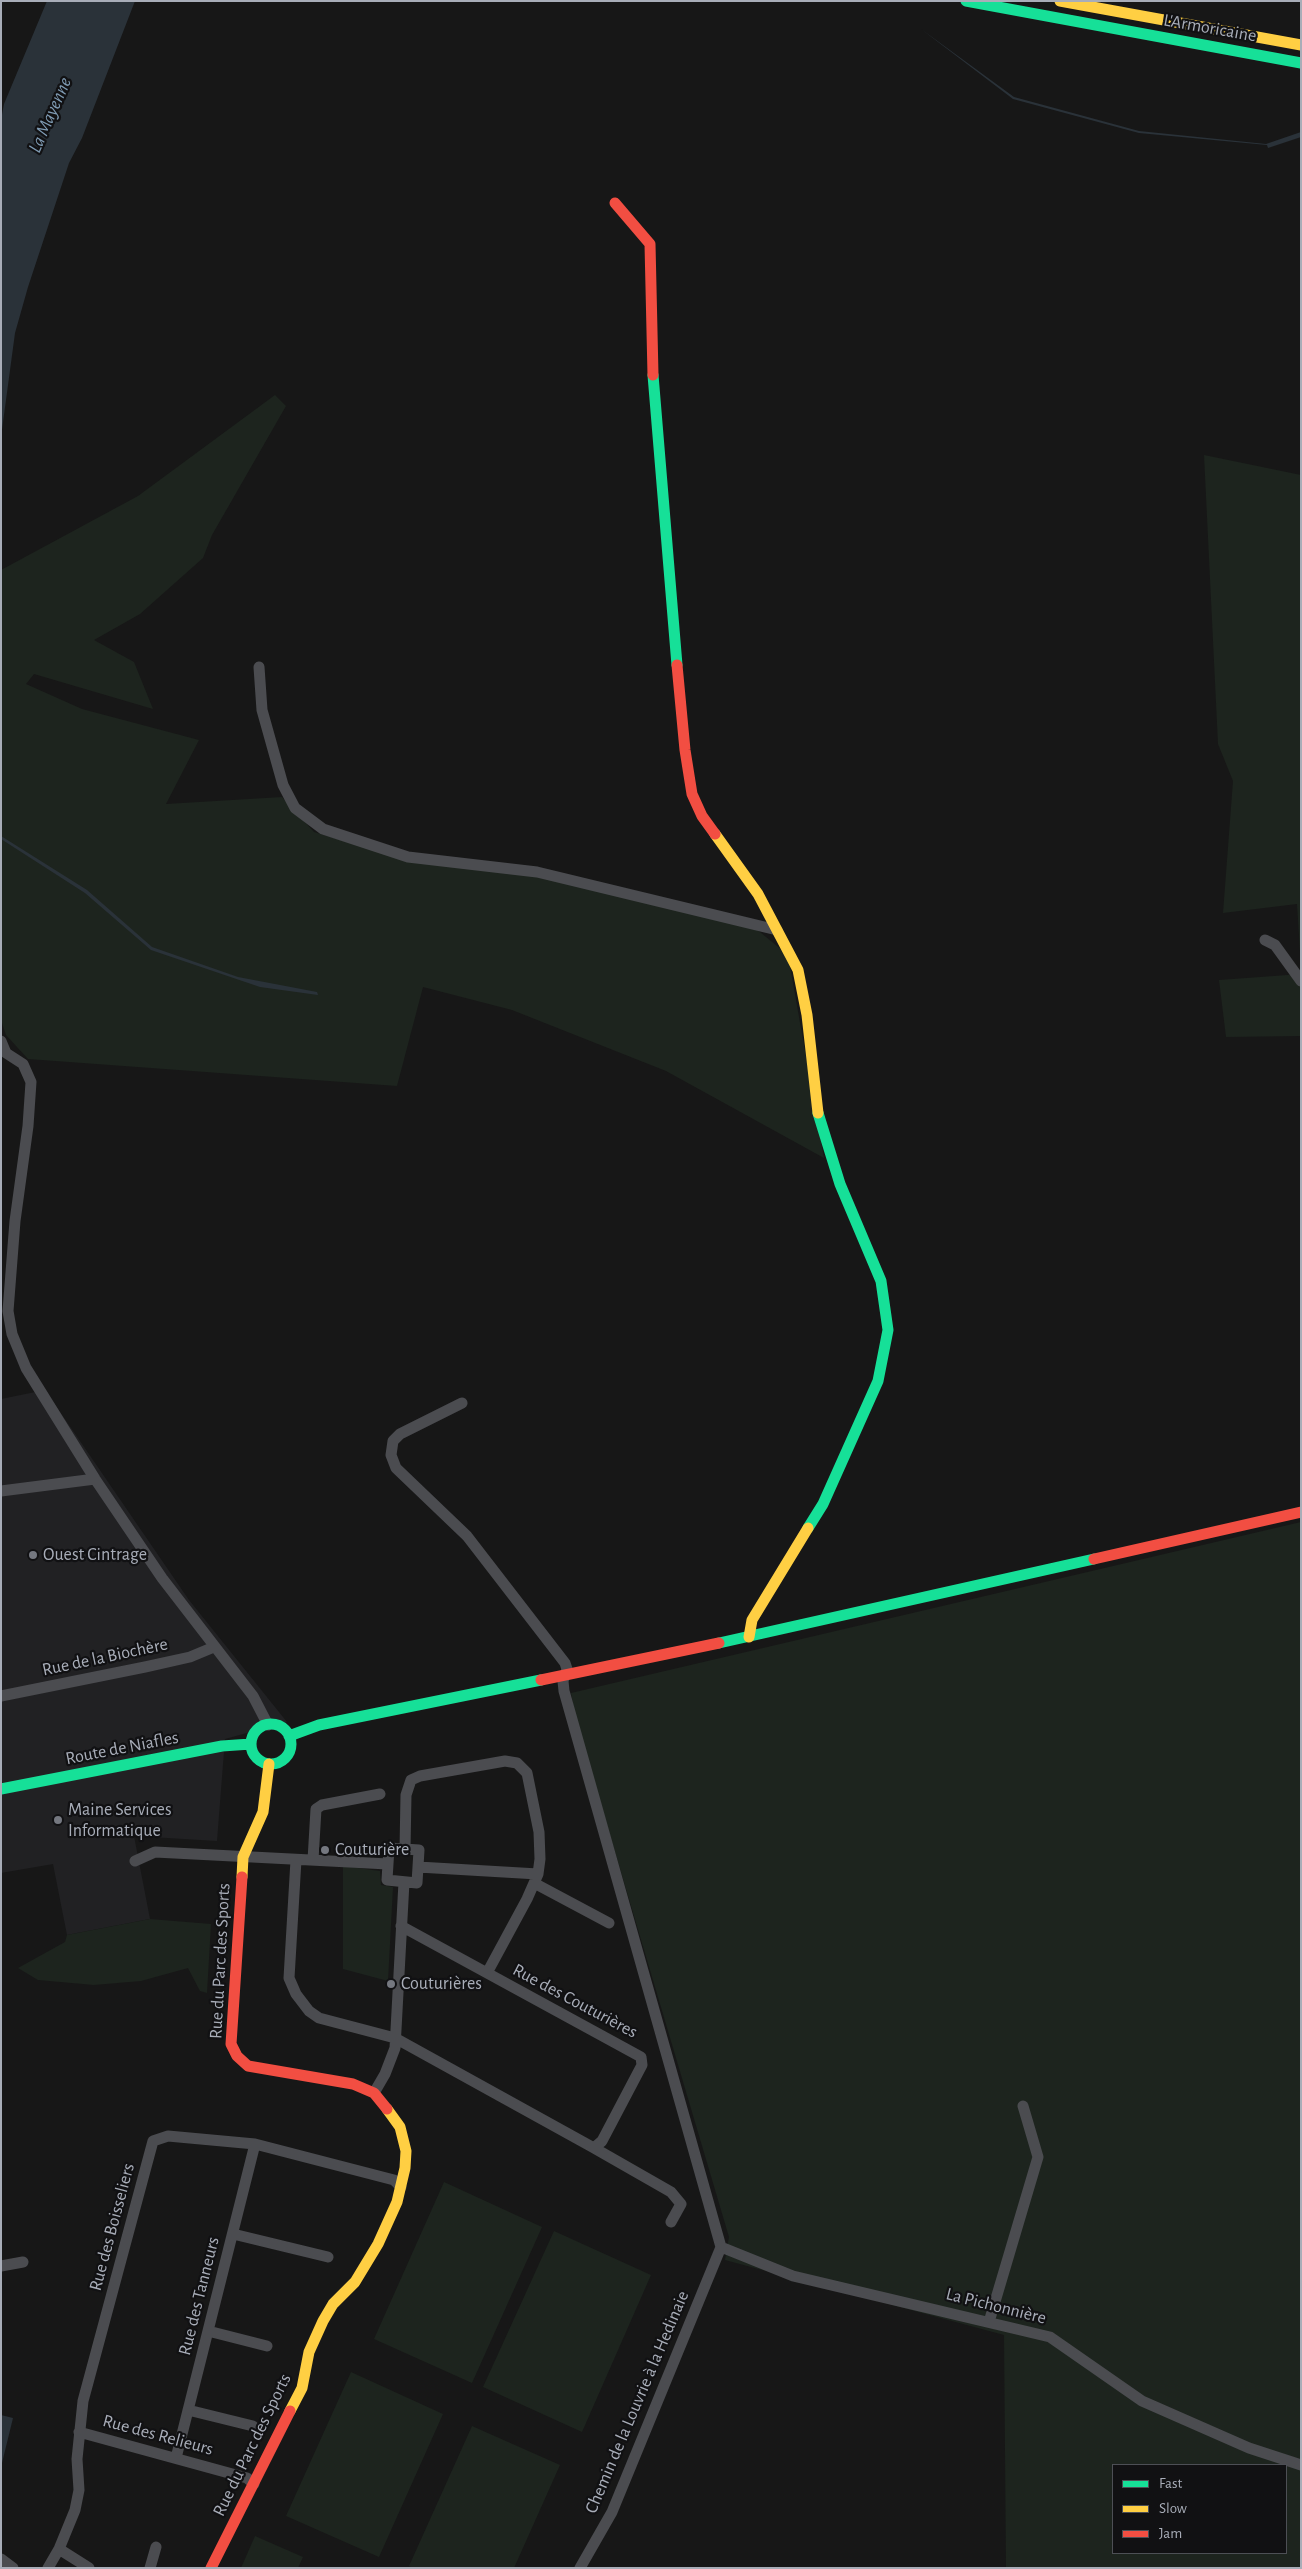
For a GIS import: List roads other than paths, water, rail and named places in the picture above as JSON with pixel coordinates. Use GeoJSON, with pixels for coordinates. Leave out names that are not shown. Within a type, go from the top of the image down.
{"type":"FeatureCollection","features":[{"type":"Feature","properties":{"kind":"main road","name":"L'Armoricaine"},"geometry":{"type":"LineString","coordinates":[[966,1],[1301,63]]}},
{"type":"Feature","properties":{"kind":"main road","name":"L'Armoricaine"},"geometry":{"type":"LineString","coordinates":[[1060,1],[1301,45]]}},
{"type":"Feature","properties":{"kind":"main road"},"geometry":{"type":"LineString","coordinates":[[615,203],[650,244],[654,403],[685,750],[692,794],[702,816],[758,894],[798,970],[807,1015],[817,1109],[840,1184],[882,1281],[888,1330],[878,1381],[860,1424],[823,1504],[752,1620],[750,1637]]}},
{"type":"Feature","properties":{"kind":"main road"},"geometry":{"type":"LineString","coordinates":[[289,1736],[319,1725],[750,1637],[1301,1512]]}},
{"type":"Feature","properties":{"kind":"main road"},"geometry":{"type":"LineString","coordinates":[[268,1725],[280,1727],[289,1736],[290,1750],[282,1761],[269,1764],[254,1755],[250,1744],[258,1729],[268,1725]]}},
{"type":"Feature","properties":{"kind":"main road","name":"Route de Niafles"},"geometry":{"type":"LineString","coordinates":[[1,1790],[222,1746],[250,1744]]}},
{"type":"Feature","properties":{"kind":"main road","name":"Rue du Parc des Sports"},"geometry":{"type":"LineString","coordinates":[[211,2568],[302,2388],[309,2352],[323,2321],[333,2304],[355,2282],[378,2244],[397,2202],[406,2151],[400,2126],[374,2093],[353,2084],[248,2066],[237,2056],[231,2044],[243,1857],[263,1812],[269,1764]]}},
{"type":"Feature","properties":{"kind":"street"},"geometry":{"type":"LineString","coordinates":[[259,668],[262,710],[283,785],[295,808],[323,829],[408,857],[537,872],[777,930]]}},
{"type":"Feature","properties":{"kind":"street"},"geometry":{"type":"LineString","coordinates":[[1265,940],[1275,945],[1301,981]]}},
{"type":"Feature","properties":{"kind":"street"},"geometry":{"type":"LineString","coordinates":[[1,1041],[6,1053],[23,1064],[31,1082],[28,1126],[15,1221],[8,1310],[12,1334],[26,1368],[95,1479],[162,1578],[253,1696],[268,1725]]}},
{"type":"Feature","properties":{"kind":"street"},"geometry":{"type":"LineString","coordinates":[[462,1403],[400,1434],[393,1441],[391,1455],[396,1468],[467,1536],[565,1663],[564,1691],[721,2247]]}},
{"type":"Feature","properties":{"kind":"street"},"geometry":{"type":"LineString","coordinates":[[1,1491],[95,1479]]}},
{"type":"Feature","properties":{"kind":"street","name":"Rue de la Biochère"},"geometry":{"type":"LineString","coordinates":[[1,1696],[190,1657],[214,1647]]}},
{"type":"Feature","properties":{"kind":"street"},"geometry":{"type":"LineString","coordinates":[[405,1849],[406,1795],[411,1780],[420,1776],[505,1761],[517,1762],[528,1773],[539,1832],[540,1859],[536,1878],[528,1899],[486,1973]]}},
{"type":"Feature","properties":{"kind":"street"},"geometry":{"type":"LineString","coordinates":[[313,1860],[316,1809],[322,1805],[380,1794]]}},
{"type":"Feature","properties":{"kind":"street"},"geometry":{"type":"LineString","coordinates":[[389,1848],[405,1849],[419,1850],[417,1883],[387,1880],[389,1848]]}},
{"type":"Feature","properties":{"kind":"street"},"geometry":{"type":"LineString","coordinates":[[135,1861],[155,1852],[388,1864]]}},
{"type":"Feature","properties":{"kind":"street"},"geometry":{"type":"LineString","coordinates":[[296,1860],[289,1978],[296,1994],[308,2011],[319,2018],[395,2038],[671,2192],[681,2204],[672,2222]]}},
{"type":"Feature","properties":{"kind":"street"},"geometry":{"type":"LineString","coordinates":[[418,1867],[536,1878],[609,1923]]}},
{"type":"Feature","properties":{"kind":"street"},"geometry":{"type":"LineString","coordinates":[[374,2093],[395,2048],[404,1882]]}},
{"type":"Feature","properties":{"kind":"street","name":"Rue des Couturières"},"geometry":{"type":"LineString","coordinates":[[401,1926],[641,2057],[642,2065],[602,2141],[594,2148]]}},
{"type":"Feature","properties":{"kind":"street"},"geometry":{"type":"LineString","coordinates":[[989,2322],[1038,2157],[1023,2106]]}},
{"type":"Feature","properties":{"kind":"street","name":"Rue des Boisseliers"},"geometry":{"type":"LineString","coordinates":[[48,2568],[59,2549],[75,2510],[79,2490],[76,2459],[83,2401],[153,2142],[168,2136],[255,2144],[394,2180],[401,2187]]}},
{"type":"Feature","properties":{"kind":"street","name":"Rue des Tanneurs"},"geometry":{"type":"LineString","coordinates":[[176,2458],[255,2144]]}},
{"type":"Feature","properties":{"kind":"street"},"geometry":{"type":"LineString","coordinates":[[232,2234],[328,2257]]}},
{"type":"Feature","properties":{"kind":"street","name":"La Pichonnière"},"geometry":{"type":"LineString","coordinates":[[721,2247],[793,2276],[1050,2337],[1142,2401],[1249,2448],[1301,2466]]}},
{"type":"Feature","properties":{"kind":"street","name":"Chemin de la Louvrie à la Hedinaie"},"geometry":{"type":"LineString","coordinates":[[580,2568],[612,2512],[721,2247]]}},
{"type":"Feature","properties":{"kind":"street"},"geometry":{"type":"LineString","coordinates":[[1,2266],[23,2262]]}},
{"type":"Feature","properties":{"kind":"street"},"geometry":{"type":"LineString","coordinates":[[208,2331],[267,2346]]}},
{"type":"Feature","properties":{"kind":"street"},"geometry":{"type":"LineString","coordinates":[[188,2410],[252,2426]]}},
{"type":"Feature","properties":{"kind":"street","name":"Rue des Relieurs"},"geometry":{"type":"LineString","coordinates":[[79,2432],[247,2478],[254,2484]]}},
{"type":"Feature","properties":{"kind":"street"},"geometry":{"type":"LineString","coordinates":[[150,2568],[156,2547]]}},
{"type":"Feature","properties":{"kind":"street"},"geometry":{"type":"LineString","coordinates":[[59,2549],[90,2568]]}},
{"type":"Feature","properties":{"kind":"street"},"geometry":{"type":"LineString","coordinates":[[1,2559],[13,2568]]}},
{"type":"Feature","properties":{"kind":"water","name":"La Mayenne"},"geometry":{"type":"Polygon","coordinates":[[[47,1],[135,1],[82,138],[69,163],[28,287],[15,333],[1,437],[1,120],[4,104],[47,1]]]}},
{"type":"Feature","properties":{"kind":"water"},"geometry":{"type":"Polygon","coordinates":[[[921,29],[1014,97],[1139,131],[1266,144],[1301,132],[1301,137],[1268,148],[1267,145],[1139,133],[1013,99],[921,29]]]}},
{"type":"Feature","properties":{"kind":"water"},"geometry":{"type":"Polygon","coordinates":[[[1,836],[87,890],[152,947],[238,977],[317,992],[318,995],[260,987],[151,950],[85,893],[1,839],[1,836]]]}},
{"type":"Feature","properties":{"kind":"water"},"geometry":{"type":"Polygon","coordinates":[[[1,2415],[13,2418],[2,2463],[1,2463],[1,2415]]]}},
{"type":"Feature","properties":{"kind":"place","name":"Ouest Cintrage"},"geometry":{"type":"Point","coordinates":[33,1555]}},
{"type":"Feature","properties":{"kind":"place","name":"Maine Services Informatique"},"geometry":{"type":"Point","coordinates":[58,1820]}},
{"type":"Feature","properties":{"kind":"place","name":"Couturière"},"geometry":{"type":"Point","coordinates":[325,1850]}},
{"type":"Feature","properties":{"kind":"place","name":"Couturières"},"geometry":{"type":"Point","coordinates":[391,1984]}}]}
